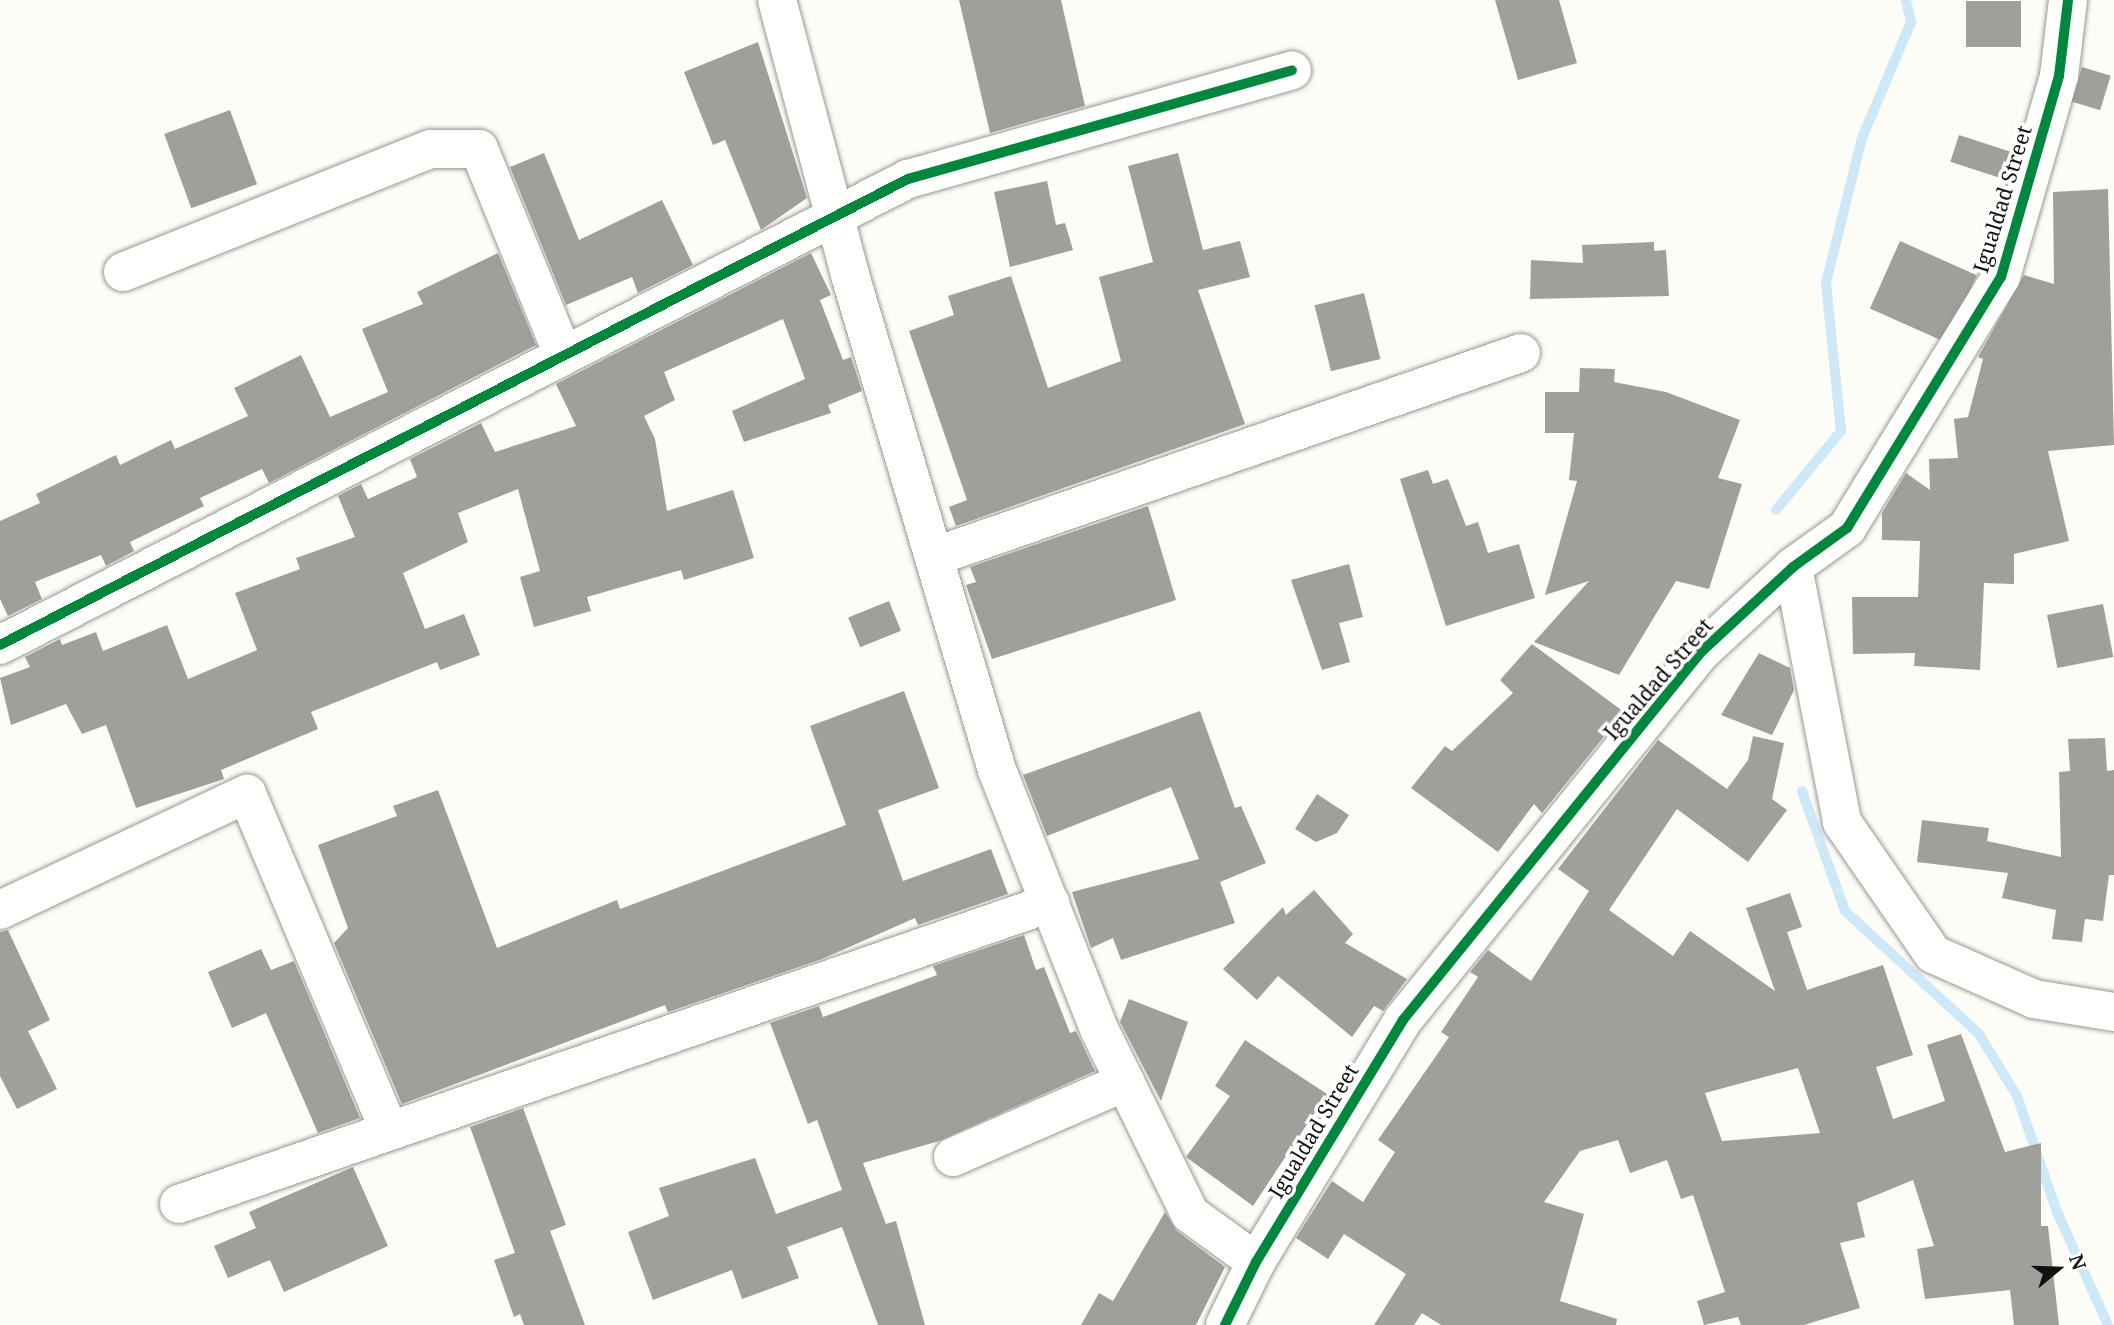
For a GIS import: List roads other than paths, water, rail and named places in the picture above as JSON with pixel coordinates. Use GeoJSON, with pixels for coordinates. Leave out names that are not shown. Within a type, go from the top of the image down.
{"type":"FeatureCollection","features":[{"type":"Feature","properties":{"kind":"street"},"geometry":{"type":"LineString","coordinates":[[777,0],[835,220],[997,770],[1125,1082],[1190,1214],[1256,1262]]}},
{"type":"Feature","properties":{"kind":"street","name":"Igualdad Street"},"geometry":{"type":"LineString","coordinates":[[1224,1325],[1256,1262],[1404,1020],[1701,652],[1793,567],[1847,528],[2001,277],[2059,76],[2068,0]]}},
{"type":"Feature","properties":{"kind":"street"},"geometry":{"type":"LineString","coordinates":[[0,645],[562,352],[746,258],[835,220],[908,179],[1292,69]]}},
{"type":"Feature","properties":{"kind":"street"},"geometry":{"type":"LineString","coordinates":[[123,272],[430,149],[480,149],[562,352]]}},
{"type":"Feature","properties":{"kind":"street"},"geometry":{"type":"LineString","coordinates":[[936,556],[1521,353]]}},
{"type":"Feature","properties":{"kind":"street"},"geometry":{"type":"LineString","coordinates":[[1793,567],[1842,822],[1933,954],[2034,999],[2114,1012]]}},
{"type":"Feature","properties":{"kind":"street"},"geometry":{"type":"LineString","coordinates":[[0,910],[247,794],[388,1128]]}},
{"type":"Feature","properties":{"kind":"street"},"geometry":{"type":"LineString","coordinates":[[179,1204],[388,1128],[1050,903]]}},
{"type":"Feature","properties":{"kind":"street"},"geometry":{"type":"LineString","coordinates":[[953,1157],[1125,1082]]}},
{"type":"Feature","properties":{"kind":"waterway"},"geometry":{"type":"LineString","coordinates":[[1776,510],[1841,431],[1826,283],[1862,138],[1911,22],[1906,0]]}},
{"type":"Feature","properties":{"kind":"waterway"},"geometry":{"type":"LineString","coordinates":[[1802,791],[1845,911],[1979,1034],[2017,1096],[2057,1212],[2108,1325]]}}]}
